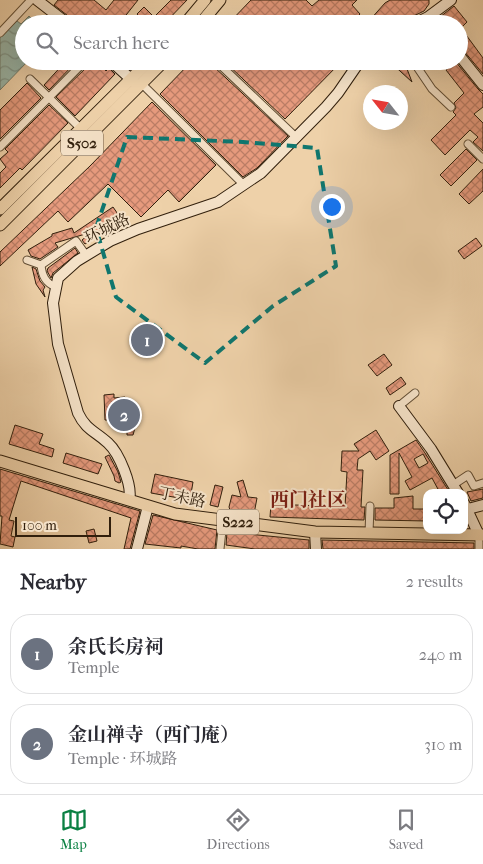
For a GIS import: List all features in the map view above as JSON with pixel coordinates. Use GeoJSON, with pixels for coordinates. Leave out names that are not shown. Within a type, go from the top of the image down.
{"type":"FeatureCollection","features":[{"type":"Feature","properties":{"kind":"main road"},"geometry":{"type":"LineString","coordinates":[[37,0],[56,15]]}},
{"type":"Feature","properties":{"kind":"main road"},"geometry":{"type":"LineString","coordinates":[[194,15],[206,0]]}},
{"type":"Feature","properties":{"kind":"main road"},"geometry":{"type":"LineString","coordinates":[[208,15],[220,0]]}},
{"type":"Feature","properties":{"kind":"main road"},"geometry":{"type":"LineString","coordinates":[[436,15],[451,0]]}},
{"type":"Feature","properties":{"kind":"main road"},"geometry":{"type":"LineString","coordinates":[[468,66],[483,85]]}},
{"type":"Feature","properties":{"kind":"main road"},"geometry":{"type":"LineString","coordinates":[[121,70],[133,81]]}},
{"type":"Feature","properties":{"kind":"main road","name":"S502"},"geometry":{"type":"LineString","coordinates":[[0,209],[140,70]]}},
{"type":"Feature","properties":{"kind":"main road","name":"S502"},"geometry":{"type":"LineString","coordinates":[[0,225],[155,70]]}},
{"type":"Feature","properties":{"kind":"main road","name":"环城路"},"geometry":{"type":"LineString","coordinates":[[56,287],[58,278],[86,255],[138,229],[218,202],[261,173],[297,138],[338,93],[354,70]]}},
{"type":"Feature","properties":{"kind":"main road"},"geometry":{"type":"LineString","coordinates":[[56,287],[52,303],[58,344],[78,413],[83,423],[110,444],[129,484],[129,500]]}},
{"type":"Feature","properties":{"kind":"main road"},"geometry":{"type":"LineString","coordinates":[[399,406],[431,449],[456,489]]}},
{"type":"Feature","properties":{"kind":"main road","name":"丁未路"},"geometry":{"type":"LineString","coordinates":[[0,461],[175,514],[315,532],[481,535]]}},
{"type":"Feature","properties":{"kind":"main road"},"geometry":{"type":"LineString","coordinates":[[468,506],[483,505]]}},
{"type":"Feature","properties":{"kind":"main road"},"geometry":{"type":"LineString","coordinates":[[138,549],[148,506]]}},
{"type":"Feature","properties":{"kind":"main road"},"geometry":{"type":"LineString","coordinates":[[468,510],[481,535]]}},
{"type":"Feature","properties":{"kind":"main road"},"geometry":{"type":"LineString","coordinates":[[315,532],[316,549]]}},
{"type":"Feature","properties":{"kind":"street"},"geometry":{"type":"LineString","coordinates":[[17,15],[31,0]]}},
{"type":"Feature","properties":{"kind":"street"},"geometry":{"type":"LineString","coordinates":[[0,33],[15,17]]}},
{"type":"Feature","properties":{"kind":"street"},"geometry":{"type":"LineString","coordinates":[[0,147],[76,70]]}},
{"type":"Feature","properties":{"kind":"street"},"geometry":{"type":"LineString","coordinates":[[225,70],[297,138]]}},
{"type":"Feature","properties":{"kind":"street"},"geometry":{"type":"LineString","coordinates":[[421,70],[432,89],[451,107]]}},
{"type":"Feature","properties":{"kind":"street"},"geometry":{"type":"LineString","coordinates":[[30,79],[78,126]]}},
{"type":"Feature","properties":{"kind":"street"},"geometry":{"type":"LineString","coordinates":[[145,87],[244,185]]}},
{"type":"Feature","properties":{"kind":"street"},"geometry":{"type":"LineString","coordinates":[[468,144],[483,159]]}},
{"type":"Feature","properties":{"kind":"street"},"geometry":{"type":"LineString","coordinates":[[41,265],[76,241],[86,255]]}},
{"type":"Feature","properties":{"kind":"street"},"geometry":{"type":"LineString","coordinates":[[27,260],[41,265]]}},
{"type":"Feature","properties":{"kind":"street"},"geometry":{"type":"LineString","coordinates":[[41,265],[42,276],[51,285],[56,287]]}},
{"type":"Feature","properties":{"kind":"street"},"geometry":{"type":"LineString","coordinates":[[399,406],[415,393]]}},
{"type":"Feature","properties":{"kind":"street"},"geometry":{"type":"LineString","coordinates":[[456,489],[468,476],[474,486],[483,483]]}},
{"type":"Feature","properties":{"kind":"street"},"geometry":{"type":"LineString","coordinates":[[369,533],[370,506]]}},
{"type":"Feature","properties":{"kind":"street"},"geometry":{"type":"LineString","coordinates":[[220,549],[223,521]]}},
{"type":"Feature","properties":{"kind":"street"},"geometry":{"type":"LineString","coordinates":[[479,549],[481,535]]}},
{"type":"Feature","properties":{"kind":"highlighted area"},"geometry":{"type":"Polygon","coordinates":[[[127,137],[243,142],[317,148],[336,266],[273,306],[205,363],[116,297],[96,228],[127,137]]]}},
{"type":"Feature","properties":{"kind":"water"},"geometry":{"type":"Polygon","coordinates":[[[15,23],[15,70],[19,70],[0,90],[0,37],[15,23]]]}},
{"type":"Feature","properties":{"kind":"building"},"geometry":{"type":"Polygon","coordinates":[[[58,0],[94,0],[106,10],[114,0],[138,0],[126,15],[67,15],[54,5],[58,0]]]}},
{"type":"Feature","properties":{"kind":"building"},"geometry":{"type":"Polygon","coordinates":[[[171,0],[187,0],[173,15],[156,15],[171,0]]]}},
{"type":"Feature","properties":{"kind":"building"},"geometry":{"type":"Polygon","coordinates":[[[251,0],[306,0],[312,6],[319,0],[357,0],[352,5],[360,14],[359,15],[237,15],[251,0]]]}},
{"type":"Feature","properties":{"kind":"building"},"geometry":{"type":"Polygon","coordinates":[[[390,0],[429,0],[429,4],[424,11],[416,15],[374,15],[390,0]]]}},
{"type":"Feature","properties":{"kind":"building"},"geometry":{"type":"Polygon","coordinates":[[[454,6],[461,15],[443,15],[454,6]]]}},
{"type":"Feature","properties":{"kind":"building"},"geometry":{"type":"Polygon","coordinates":[[[144,7],[152,15],[138,15],[144,7]]]}},
{"type":"Feature","properties":{"kind":"building"},"geometry":{"type":"Polygon","coordinates":[[[468,38],[483,58],[483,74],[468,56],[468,38]]]}},
{"type":"Feature","properties":{"kind":"building"},"geometry":{"type":"Polygon","coordinates":[[[58,70],[68,70],[49,90],[44,85],[58,70]]]}},
{"type":"Feature","properties":{"kind":"building"},"geometry":{"type":"Polygon","coordinates":[[[84,70],[111,70],[115,74],[75,116],[56,97],[84,70]]]}},
{"type":"Feature","properties":{"kind":"building"},"geometry":{"type":"Polygon","coordinates":[[[183,70],[217,70],[288,136],[257,168],[243,177],[160,94],[183,70]]]}},
{"type":"Feature","properties":{"kind":"building"},"geometry":{"type":"Polygon","coordinates":[[[233,70],[333,70],[285,119],[233,70]]]}},
{"type":"Feature","properties":{"kind":"building"},"geometry":{"type":"Polygon","coordinates":[[[399,70],[407,70],[412,82],[399,70]]]}},
{"type":"Feature","properties":{"kind":"building"},"geometry":{"type":"Polygon","coordinates":[[[446,70],[462,70],[483,94],[483,107],[474,114],[483,123],[483,151],[473,142],[478,137],[470,130],[445,155],[431,140],[456,115],[453,112],[456,108],[454,103],[464,93],[446,70]]]}},
{"type":"Feature","properties":{"kind":"building"},"geometry":{"type":"Polygon","coordinates":[[[27,83],[41,98],[0,139],[0,110],[27,83]]]}},
{"type":"Feature","properties":{"kind":"building"},"geometry":{"type":"Polygon","coordinates":[[[152,102],[216,165],[179,202],[168,190],[141,217],[108,184],[68,222],[58,211],[0,266],[0,252],[90,166],[152,102]]]}},
{"type":"Feature","properties":{"kind":"building"},"geometry":{"type":"Polygon","coordinates":[[[49,105],[68,123],[22,170],[20,168],[0,188],[0,173],[6,167],[0,159],[8,152],[5,149],[49,105]]]}},
{"type":"Feature","properties":{"kind":"building"},"geometry":{"type":"Polygon","coordinates":[[[466,149],[477,160],[451,186],[440,175],[466,149]]]}},
{"type":"Feature","properties":{"kind":"building"},"geometry":{"type":"Polygon","coordinates":[[[483,169],[483,191],[469,204],[459,194],[483,169]]]}},
{"type":"Feature","properties":{"kind":"building"},"geometry":{"type":"Polygon","coordinates":[[[113,207],[122,220],[85,244],[82,240],[92,232],[55,243],[58,247],[40,259],[31,256],[28,250],[52,236],[52,234],[72,228],[74,233],[113,207]]]}},
{"type":"Feature","properties":{"kind":"building"},"geometry":{"type":"Polygon","coordinates":[[[476,238],[482,246],[464,259],[458,251],[476,238]]]}},
{"type":"Feature","properties":{"kind":"building"},"geometry":{"type":"Polygon","coordinates":[[[75,248],[78,253],[53,273],[51,278],[47,271],[48,268],[75,248]]]}},
{"type":"Feature","properties":{"kind":"building"},"geometry":{"type":"Polygon","coordinates":[[[32,267],[36,269],[40,281],[45,287],[43,290],[45,297],[36,284],[32,267]]]}},
{"type":"Feature","properties":{"kind":"building"},"geometry":{"type":"Polygon","coordinates":[[[136,331],[161,334],[159,350],[134,347],[136,331]]]}},
{"type":"Feature","properties":{"kind":"building"},"geometry":{"type":"Polygon","coordinates":[[[384,354],[392,365],[377,376],[368,365],[384,354]]]}},
{"type":"Feature","properties":{"kind":"building"},"geometry":{"type":"Polygon","coordinates":[[[401,377],[406,384],[390,395],[386,388],[401,377]]]}},
{"type":"Feature","properties":{"kind":"building"},"geometry":{"type":"Polygon","coordinates":[[[114,394],[114,398],[125,397],[126,412],[138,417],[133,435],[127,435],[127,428],[119,429],[119,423],[116,423],[116,420],[105,420],[104,395],[114,394]]]}},
{"type":"Feature","properties":{"kind":"building"},"geometry":{"type":"Polygon","coordinates":[[[15,425],[43,434],[39,444],[54,449],[52,457],[9,444],[15,425]]]}},
{"type":"Feature","properties":{"kind":"building"},"geometry":{"type":"Polygon","coordinates":[[[376,430],[389,451],[376,460],[370,451],[358,459],[357,470],[363,470],[361,507],[365,507],[364,520],[270,517],[271,504],[345,507],[347,472],[341,471],[342,451],[359,451],[354,444],[376,430]]]}},
{"type":"Feature","properties":{"kind":"building"},"geometry":{"type":"Polygon","coordinates":[[[416,440],[448,489],[438,489],[432,478],[410,490],[405,481],[412,477],[399,453],[399,494],[390,494],[390,455],[416,440]],[[423,454],[414,459],[419,468],[428,463],[423,454]]]}},
{"type":"Feature","properties":{"kind":"building"},"geometry":{"type":"Polygon","coordinates":[[[66,453],[102,464],[98,474],[63,463],[66,453]]]}},
{"type":"Feature","properties":{"kind":"building"},"geometry":{"type":"Polygon","coordinates":[[[109,455],[118,472],[121,482],[119,483],[115,481],[105,457],[109,455]]]}},
{"type":"Feature","properties":{"kind":"building"},"geometry":{"type":"Polygon","coordinates":[[[0,469],[140,511],[130,549],[124,549],[131,518],[21,481],[9,520],[14,521],[11,536],[15,537],[13,547],[0,544],[2,516],[0,516],[0,469]]]}},
{"type":"Feature","properties":{"kind":"building"},"geometry":{"type":"Polygon","coordinates":[[[155,474],[193,482],[190,500],[151,493],[155,474]]]}},
{"type":"Feature","properties":{"kind":"building"},"geometry":{"type":"Polygon","coordinates":[[[243,480],[248,497],[257,498],[254,514],[230,510],[229,507],[232,495],[241,497],[237,482],[243,480]]]}},
{"type":"Feature","properties":{"kind":"building"},"geometry":{"type":"Polygon","coordinates":[[[215,485],[223,487],[218,507],[210,505],[215,485]]]}},
{"type":"Feature","properties":{"kind":"building"},"geometry":{"type":"Polygon","coordinates":[[[483,489],[483,498],[471,501],[468,492],[483,489]]]}},
{"type":"Feature","properties":{"kind":"building"},"geometry":{"type":"Polygon","coordinates":[[[413,496],[413,509],[423,509],[423,521],[375,520],[375,508],[394,508],[394,498],[413,496]]]}},
{"type":"Feature","properties":{"kind":"building"},"geometry":{"type":"Polygon","coordinates":[[[153,515],[217,530],[215,549],[145,544],[153,515]]]}},
{"type":"Feature","properties":{"kind":"building"},"geometry":{"type":"Polygon","coordinates":[[[94,529],[97,541],[89,543],[86,531],[94,529]]]}},
{"type":"Feature","properties":{"kind":"building"},"geometry":{"type":"Polygon","coordinates":[[[227,532],[309,540],[309,549],[255,549],[226,545],[227,532]]]}},
{"type":"Feature","properties":{"kind":"building"},"geometry":{"type":"Polygon","coordinates":[[[322,540],[474,543],[474,549],[323,549],[322,540]]]}},
{"type":"Feature","properties":{"kind":"place","name":"余氏长房祠"},"geometry":{"type":"Point","coordinates":[147,340]}},
{"type":"Feature","properties":{"kind":"place","name":"金山禅寺（西门庵）"},"geometry":{"type":"Point","coordinates":[124,415]}},
{"type":"Feature","properties":{"kind":"district","name":"西门社区"},"geometry":{"type":"Point","coordinates":[308,500]}}]}
